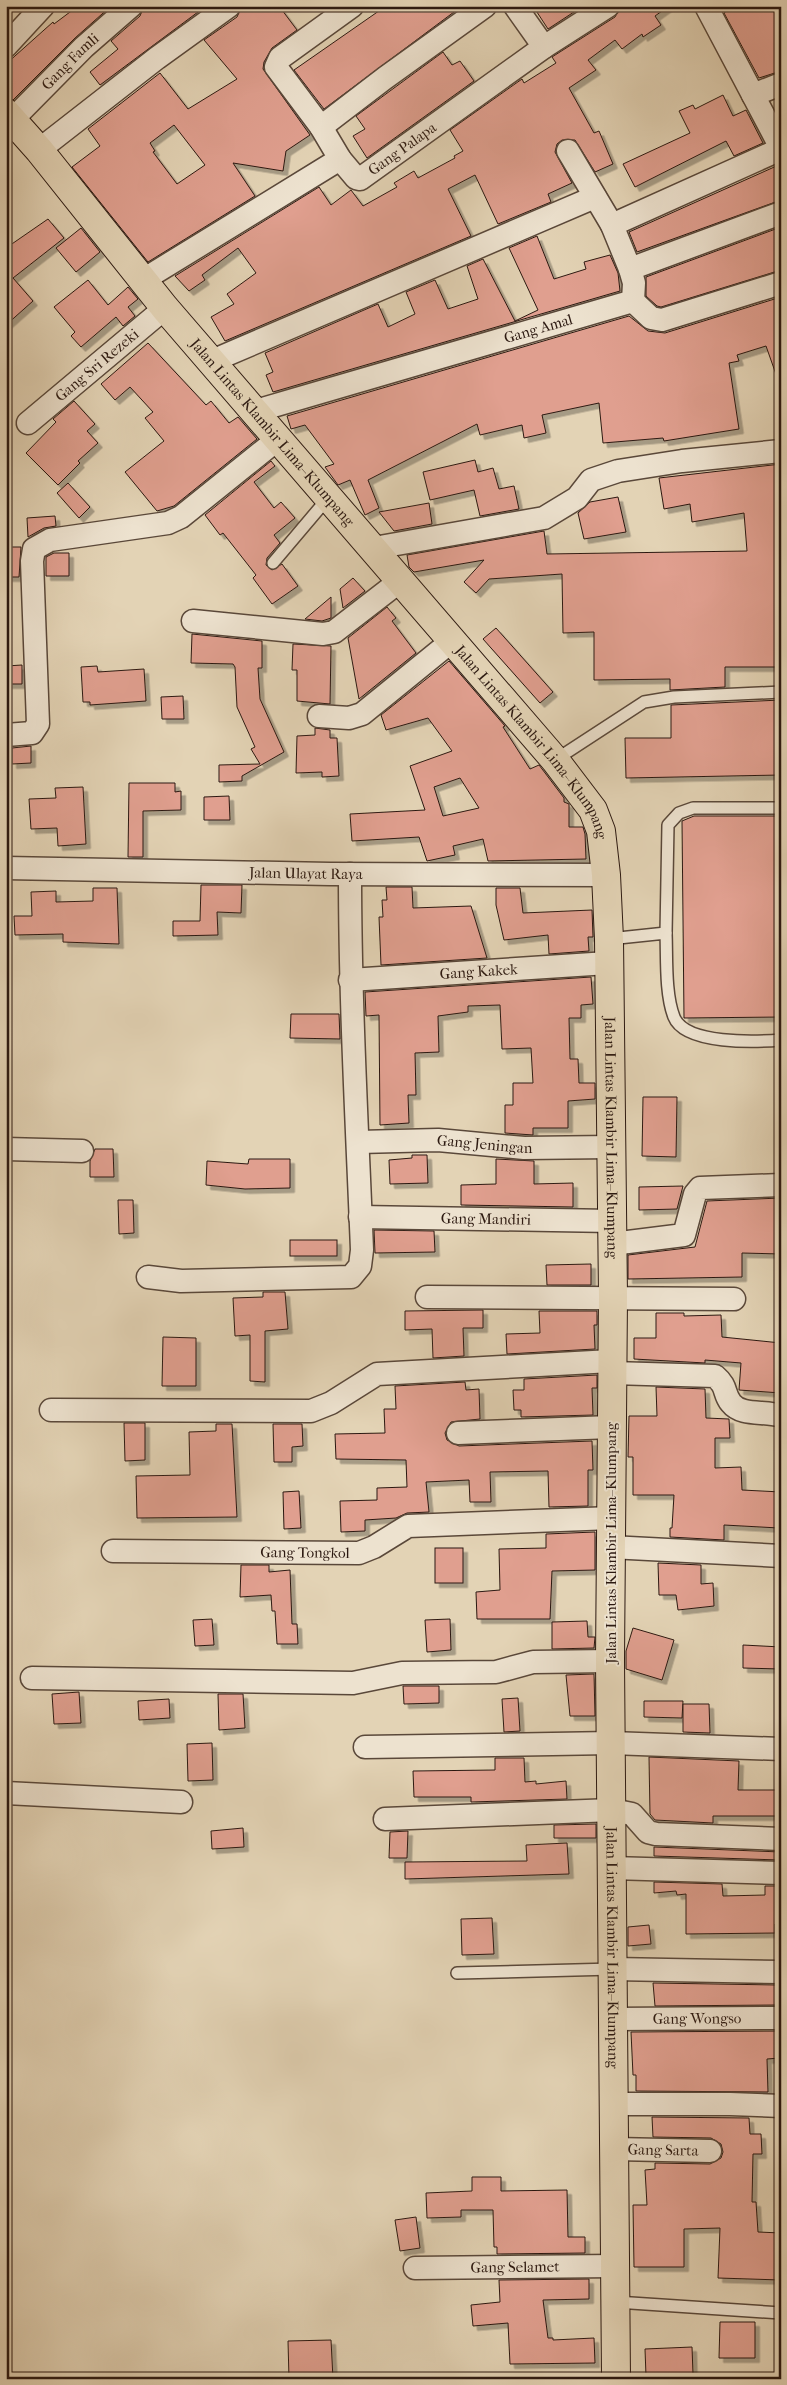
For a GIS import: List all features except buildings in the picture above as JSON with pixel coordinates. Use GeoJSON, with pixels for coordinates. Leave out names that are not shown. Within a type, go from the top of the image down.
{"type":"FeatureCollection","features":[{"type":"Feature","properties":{"kind":"main road","name":"Jalan Lintas Klambir Lima–Klumpang"},"geometry":{"type":"LineString","coordinates":[[8,120],[39,150],[165,308],[256,411],[328,498],[374,548],[400,581],[555,760],[593,810],[601,831],[606,875],[609,951],[613,1297],[610,1661],[616,2379]]}},
{"type":"Feature","properties":{"kind":"street"},"geometry":{"type":"LineString","coordinates":[[6,46],[43,6]]}},
{"type":"Feature","properties":{"kind":"street","name":"Gang Famli"},"geometry":{"type":"LineString","coordinates":[[8,120],[84,47],[131,6]]}},
{"type":"Feature","properties":{"kind":"street"},"geometry":{"type":"LineString","coordinates":[[39,150],[157,58],[229,6]]}},
{"type":"Feature","properties":{"kind":"street"},"geometry":{"type":"LineString","coordinates":[[143,280],[340,159],[321,126],[276,67],[280,58],[352,6]]}},
{"type":"Feature","properties":{"kind":"street"},"geometry":{"type":"LineString","coordinates":[[321,126],[486,6]]}},
{"type":"Feature","properties":{"kind":"street"},"geometry":{"type":"LineString","coordinates":[[515,6],[544,46]]}},
{"type":"Feature","properties":{"kind":"street","name":"Gang Palapa"},"geometry":{"type":"LineString","coordinates":[[340,159],[356,178],[365,177],[544,46],[608,6]]}},
{"type":"Feature","properties":{"kind":"street"},"geometry":{"type":"LineString","coordinates":[[612,225],[781,149],[706,6]]}},
{"type":"Feature","properties":{"kind":"street"},"geometry":{"type":"LineString","coordinates":[[753,96],[781,84]]}},
{"type":"Feature","properties":{"kind":"street"},"geometry":{"type":"LineString","coordinates":[[568,151],[612,225],[630,269],[634,283],[634,301],[651,318],[662,320],[781,283]]}},
{"type":"Feature","properties":{"kind":"street"},"geometry":{"type":"LineString","coordinates":[[212,361],[595,197]]}},
{"type":"Feature","properties":{"kind":"street"},"geometry":{"type":"LineString","coordinates":[[630,269],[781,213]]}},
{"type":"Feature","properties":{"kind":"street","name":"Gang Amal"},"geometry":{"type":"LineString","coordinates":[[256,411],[634,301]]}},
{"type":"Feature","properties":{"kind":"street","name":"Gang Sri Rezeki"},"geometry":{"type":"LineString","coordinates":[[28,423],[165,308]]}},
{"type":"Feature","properties":{"kind":"street"},"geometry":{"type":"LineString","coordinates":[[6,735],[32,733],[38,724],[32,561],[34,548],[50,540],[168,523],[181,517],[278,439]]}},
{"type":"Feature","properties":{"kind":"street"},"geometry":{"type":"LineString","coordinates":[[374,548],[544,518],[577,498],[591,480],[618,471],[682,461],[781,452]]}},
{"type":"Feature","properties":{"kind":"street"},"geometry":{"type":"LineString","coordinates":[[193,621],[323,634],[334,632],[400,581]]}},
{"type":"Feature","properties":{"kind":"street"},"geometry":{"type":"LineString","coordinates":[[319,716],[349,718],[362,714],[453,640]]}},
{"type":"Feature","properties":{"kind":"street","name":"Jalan Ulayat Raya"},"geometry":{"type":"LineString","coordinates":[[6,868],[350,874],[606,875]]}},
{"type":"Feature","properties":{"kind":"street"},"geometry":{"type":"LineString","coordinates":[[148,1277],[181,1281],[351,1277],[360,1266],[359,1142],[350,980],[350,874]]}},
{"type":"Feature","properties":{"kind":"street","name":"Gang Kakek"},"geometry":{"type":"LineString","coordinates":[[350,980],[609,951]]}},
{"type":"Feature","properties":{"kind":"street","name":"Gang Jeningan"},"geometry":{"type":"LineString","coordinates":[[359,1142],[438,1140],[524,1148],[611,1147]]}},
{"type":"Feature","properties":{"kind":"street"},"geometry":{"type":"LineString","coordinates":[[6,1149],[82,1151]]}},
{"type":"Feature","properties":{"kind":"street","name":"Gang Mandiri"},"geometry":{"type":"LineString","coordinates":[[360,1217],[678,1237],[684,1234],[695,1194],[700,1188],[781,1185]]}},
{"type":"Feature","properties":{"kind":"street"},"geometry":{"type":"LineString","coordinates":[[427,1296],[734,1299]]}},
{"type":"Feature","properties":{"kind":"street"},"geometry":{"type":"LineString","coordinates":[[51,1410],[311,1411],[331,1403],[377,1374],[612,1367],[715,1376],[724,1384],[730,1402],[738,1410],[781,1416]]}},
{"type":"Feature","properties":{"kind":"street"},"geometry":{"type":"LineString","coordinates":[[458,1433],[611,1427]]}},
{"type":"Feature","properties":{"kind":"street","name":"Gang Tongkol"},"geometry":{"type":"LineString","coordinates":[[113,1551],[359,1553],[374,1547],[408,1526],[612,1518]]}},
{"type":"Feature","properties":{"kind":"street"},"geometry":{"type":"LineString","coordinates":[[610,1547],[781,1556]]}},
{"type":"Feature","properties":{"kind":"street"},"geometry":{"type":"LineString","coordinates":[[32,1678],[353,1683],[402,1673],[496,1672],[533,1662],[610,1661]]}},
{"type":"Feature","properties":{"kind":"street"},"geometry":{"type":"LineString","coordinates":[[364,1747],[611,1743],[781,1749]]}},
{"type":"Feature","properties":{"kind":"street"},"geometry":{"type":"LineString","coordinates":[[6,1793],[181,1802]]}},
{"type":"Feature","properties":{"kind":"street"},"geometry":{"type":"LineString","coordinates":[[385,1819],[612,1810],[632,1814],[648,1832],[656,1834],[781,1839]]}},
{"type":"Feature","properties":{"kind":"street"},"geometry":{"type":"LineString","coordinates":[[612,1868],[781,1873]]}},
{"type":"Feature","properties":{"kind":"street"},"geometry":{"type":"LineString","coordinates":[[613,1970],[781,1972]]}},
{"type":"Feature","properties":{"kind":"street","name":"Gang Wongso"},"geometry":{"type":"LineString","coordinates":[[613,2019],[781,2018]]}},
{"type":"Feature","properties":{"kind":"street"},"geometry":{"type":"LineString","coordinates":[[614,2104],[781,2106]]}},
{"type":"Feature","properties":{"kind":"street","name":"Gang Sarta"},"geometry":{"type":"LineString","coordinates":[[615,2149],[710,2151]]}},
{"type":"Feature","properties":{"kind":"street","name":"Gang Selamet"},"geometry":{"type":"LineString","coordinates":[[415,2268],[616,2266]]}},
{"type":"Feature","properties":{"kind":"lane"},"geometry":{"type":"LineString","coordinates":[[274,563],[328,498]]}},
{"type":"Feature","properties":{"kind":"lane"},"geometry":{"type":"LineString","coordinates":[[555,760],[644,702],[674,697],[781,692]]}},
{"type":"Feature","properties":{"kind":"lane"},"geometry":{"type":"LineString","coordinates":[[781,808],[693,808],[679,813],[668,825],[666,934],[668,982],[674,1018],[685,1030],[710,1038],[756,1042],[781,1040]]}},
{"type":"Feature","properties":{"kind":"lane"},"geometry":{"type":"LineString","coordinates":[[609,951],[666,934]]}},
{"type":"Feature","properties":{"kind":"lane"},"geometry":{"type":"LineString","coordinates":[[457,1973],[613,1970]]}},
{"type":"Feature","properties":{"kind":"lane"},"geometry":{"type":"LineString","coordinates":[[616,2302],[781,2313]]}}]}
